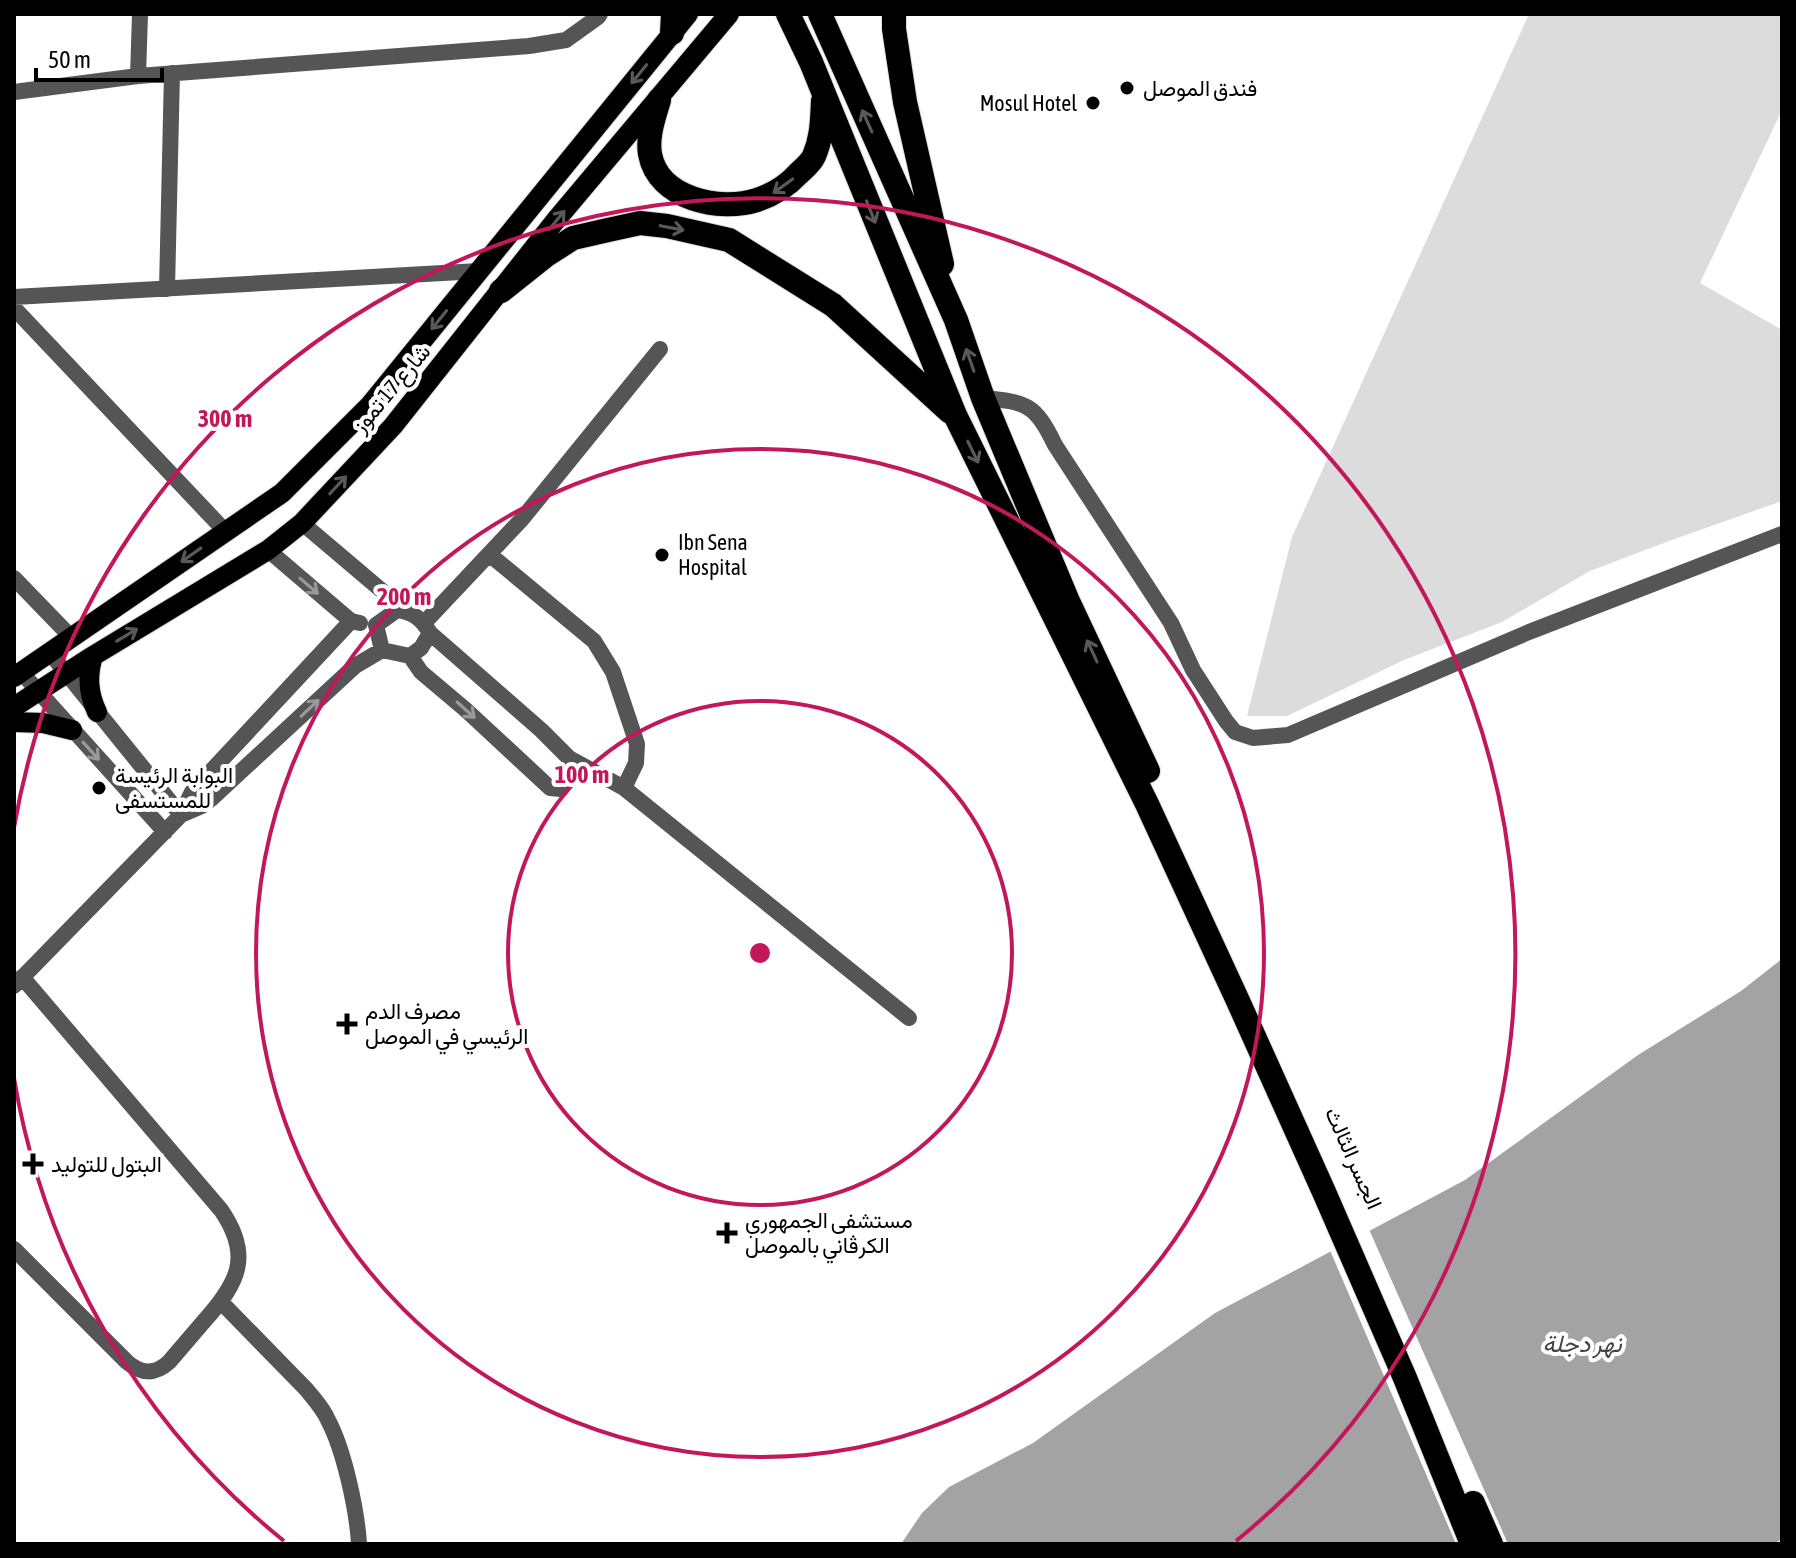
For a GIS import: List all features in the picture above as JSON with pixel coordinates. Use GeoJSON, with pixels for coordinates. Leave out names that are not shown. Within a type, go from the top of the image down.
{"type":"FeatureCollection","features":[{"type":"Feature","properties":{"kind":"highway"},"geometry":{"type":"LineString","coordinates":[[788,14],[811,62],[955,415],[1154,801]]}},
{"type":"Feature","properties":{"kind":"highway"},"geometry":{"type":"LineString","coordinates":[[820,14],[956,320],[983,398],[1154,801]]}},
{"type":"Feature","properties":{"kind":"highway"},"geometry":{"type":"LineString","coordinates":[[894,14],[905,102],[956,320]]}},
{"type":"Feature","properties":{"kind":"highway"},"geometry":{"type":"LineString","coordinates":[[659,100],[650,133],[650,155],[658,174],[679,193],[719,204],[737,204],[773,193],[813,159],[822,132],[823,95]]}},
{"type":"Feature","properties":{"kind":"highway"},"geometry":{"type":"LineString","coordinates":[[501,291],[573,238],[608,230],[640,223],[729,240],[833,305],[955,415]]}},
{"type":"Feature","properties":{"kind":"highway","name":"الجسر الثالث"},"geometry":{"type":"LineString","coordinates":[[1154,801],[1410,1391],[1472,1544]]}},
{"type":"Feature","properties":{"kind":"highway","name":"الجسر الثالث"},"geometry":{"type":"LineString","coordinates":[[1154,801],[1335,1178],[1491,1544]]}},
{"type":"Feature","properties":{"kind":"main road","name":"شارع 17 تموز"},"geometry":{"type":"LineString","coordinates":[[18,674],[282,493],[370,405],[672,24],[688,14]]}},
{"type":"Feature","properties":{"kind":"main road","name":"شارع 17 تموز"},"geometry":{"type":"LineString","coordinates":[[14,707],[268,550],[302,523],[393,426],[556,220],[729,14]]}},
{"type":"Feature","properties":{"kind":"main road"},"geometry":{"type":"LineString","coordinates":[[370,405],[393,426]]}},
{"type":"Feature","properties":{"kind":"main road"},"geometry":{"type":"LineString","coordinates":[[93,656],[89,685],[97,712]]}},
{"type":"Feature","properties":{"kind":"main road"},"geometry":{"type":"LineString","coordinates":[[14,722],[43,723],[72,730]]}},
{"type":"Feature","properties":{"kind":"street"},"geometry":{"type":"LineString","coordinates":[[138,76],[140,14]]}},
{"type":"Feature","properties":{"kind":"street"},"geometry":{"type":"LineString","coordinates":[[14,92],[138,76],[529,46],[566,40],[600,14]]}},
{"type":"Feature","properties":{"kind":"street"},"geometry":{"type":"LineString","coordinates":[[167,289],[172,73]]}},
{"type":"Feature","properties":{"kind":"street"},"geometry":{"type":"LineString","coordinates":[[14,297],[479,271]]}},
{"type":"Feature","properties":{"kind":"street"},"geometry":{"type":"LineString","coordinates":[[14,308],[225,531]]}},
{"type":"Feature","properties":{"kind":"street"},"geometry":{"type":"LineString","coordinates":[[410,656],[421,648],[427,628],[532,507],[660,349]]}},
{"type":"Feature","properties":{"kind":"street"},"geometry":{"type":"LineString","coordinates":[[983,398],[1011,400],[1027,406],[1039,416],[1171,623],[1193,670],[1226,721],[1235,732],[1253,738],[1288,735],[1529,632],[1782,534]]}},
{"type":"Feature","properties":{"kind":"street"},"geometry":{"type":"LineString","coordinates":[[302,523],[387,595],[397,610]]}},
{"type":"Feature","properties":{"kind":"street"},"geometry":{"type":"LineString","coordinates":[[268,550],[351,621],[376,625],[397,610],[410,612],[569,758],[624,788],[909,1018]]}},
{"type":"Feature","properties":{"kind":"street"},"geometry":{"type":"LineString","coordinates":[[489,554],[594,641],[613,672],[637,744],[636,763],[624,788]]}},
{"type":"Feature","properties":{"kind":"street"},"geometry":{"type":"LineString","coordinates":[[14,578],[72,638]]}},
{"type":"Feature","properties":{"kind":"street"},"geometry":{"type":"LineString","coordinates":[[14,1249],[127,1362],[143,1372],[162,1368],[221,1302],[232,1285],[238,1266],[238,1246],[232,1227],[221,1210],[18,982],[181,815],[192,792],[351,621]]}},
{"type":"Feature","properties":{"kind":"street"},"geometry":{"type":"LineString","coordinates":[[376,625],[382,650]]}},
{"type":"Feature","properties":{"kind":"street"},"geometry":{"type":"LineString","coordinates":[[181,815],[202,806],[355,666],[382,650],[410,656],[421,672],[550,788],[561,789],[568,775],[569,758]]}},
{"type":"Feature","properties":{"kind":"street"},"geometry":{"type":"LineString","coordinates":[[50,653],[181,815]]}},
{"type":"Feature","properties":{"kind":"street"},"geometry":{"type":"LineString","coordinates":[[18,674],[165,832]]}},
{"type":"Feature","properties":{"kind":"street"},"geometry":{"type":"LineString","coordinates":[[252,727],[270,745]]}},
{"type":"Feature","properties":{"kind":"street"},"geometry":{"type":"LineString","coordinates":[[221,1302],[306,1389],[329,1420],[343,1460],[359,1544]]}},
{"type":"Feature","properties":{"kind":"shaded area"},"geometry":{"type":"Polygon","coordinates":[[[1529,14],[1782,14],[1782,110],[1700,283],[1782,330],[1782,501],[1590,571],[1502,622],[1404,660],[1287,716],[1247,716],[1292,537],[1529,14]]]}},
{"type":"Feature","properties":{"kind":"water","name":"نهر دجلة"},"geometry":{"type":"Polygon","coordinates":[[[1782,959],[1782,1539],[1774,1544],[901,1544],[922,1513],[949,1487],[1033,1443],[1215,1313],[1465,1180],[1638,1055],[1741,991],[1782,959]]]}},
{"type":"Feature","properties":{"kind":"pier"},"geometry":{"type":"Polygon","coordinates":[[[1368,1227],[1508,1544],[1456,1544],[1329,1248],[1368,1227]]]}},
{"type":"Feature","properties":{"kind":"place","name":"فندق الموصل"},"geometry":{"type":"Point","coordinates":[1127,88]}},
{"type":"Feature","properties":{"kind":"place","name":"Mosul Hotel"},"geometry":{"type":"Point","coordinates":[1093,103]}},
{"type":"Feature","properties":{"kind":"place","name":"Ibn Sena Hospital"},"geometry":{"type":"Point","coordinates":[662,555]}},
{"type":"Feature","properties":{"kind":"place","name":"البوابة الرئيسة للمستسفى"},"geometry":{"type":"Point","coordinates":[99,788]}},
{"type":"Feature","properties":{"kind":"place","name":"مصرف الدم الرئيسي في الموصل"},"geometry":{"type":"Point","coordinates":[347,1024]}},
{"type":"Feature","properties":{"kind":"place","name":"البتول للتوليد"},"geometry":{"type":"Point","coordinates":[33,1164]}},
{"type":"Feature","properties":{"kind":"place","name":"مستشفى الجمهوري الكرڤاني بالموصل"},"geometry":{"type":"Point","coordinates":[727,1233]}}]}
